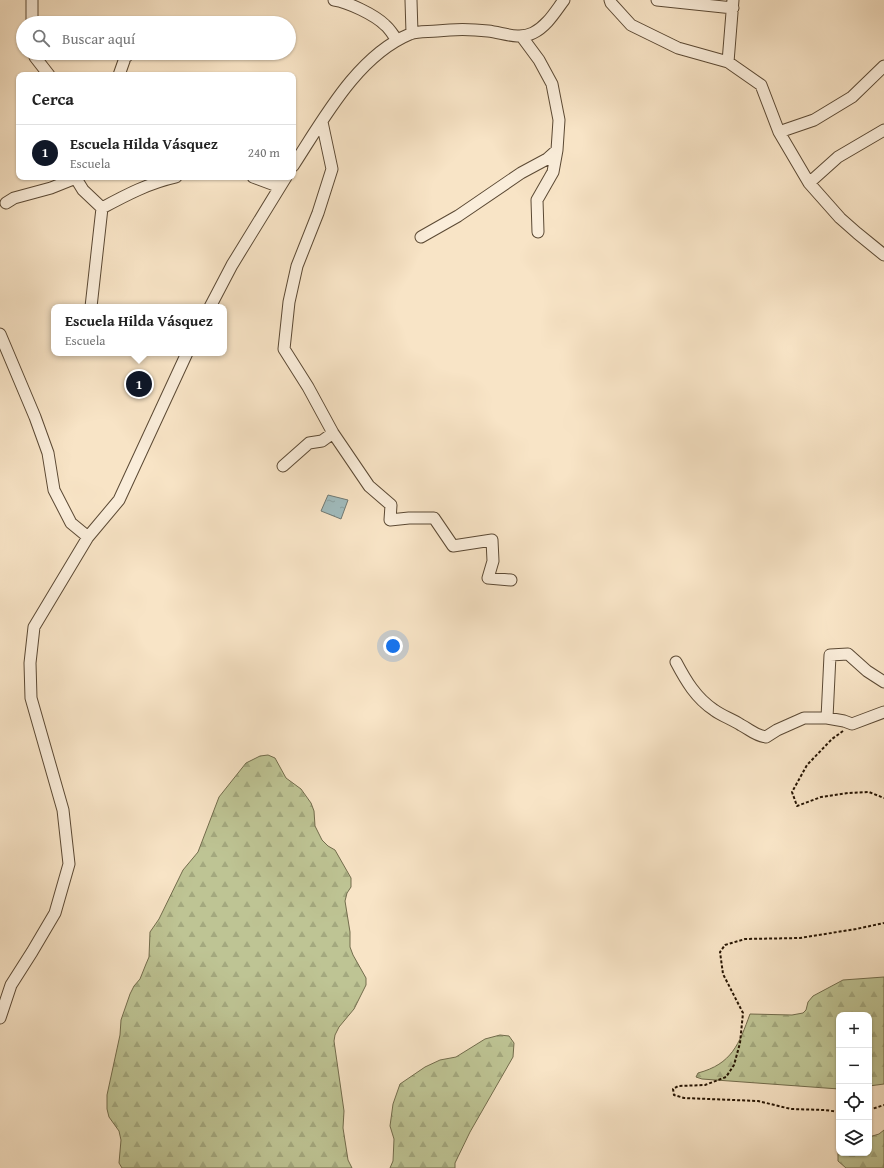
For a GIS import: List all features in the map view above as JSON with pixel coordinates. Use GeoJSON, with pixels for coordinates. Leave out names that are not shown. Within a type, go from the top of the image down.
{"type":"FeatureCollection","features":[{"type":"Feature","properties":{"kind":"street"},"geometry":{"type":"LineString","coordinates":[[32,0],[32,16]]}},
{"type":"Feature","properties":{"kind":"street"},"geometry":{"type":"LineString","coordinates":[[334,0],[343,1],[364,11],[385,25],[397,40]]}},
{"type":"Feature","properties":{"kind":"street"},"geometry":{"type":"LineString","coordinates":[[411,0],[412,33]]}},
{"type":"Feature","properties":{"kind":"street"},"geometry":{"type":"LineString","coordinates":[[296,161],[345,88],[364,66],[397,40],[412,33],[447,30],[488,31],[522,37],[534,32],[547,23],[564,0]]}},
{"type":"Feature","properties":{"kind":"street"},"geometry":{"type":"LineString","coordinates":[[610,0],[631,25],[678,48],[728,62],[761,85],[780,132],[809,183],[840,218],[884,255]]}},
{"type":"Feature","properties":{"kind":"street"},"geometry":{"type":"LineString","coordinates":[[657,0],[733,4],[728,62]]}},
{"type":"Feature","properties":{"kind":"street"},"geometry":{"type":"LineString","coordinates":[[522,37],[539,60],[552,84],[559,120],[557,150],[553,172],[537,200],[538,232]]}},
{"type":"Feature","properties":{"kind":"street"},"geometry":{"type":"LineString","coordinates":[[37,60],[47,72]]}},
{"type":"Feature","properties":{"kind":"street"},"geometry":{"type":"LineString","coordinates":[[120,72],[124,60]]}},
{"type":"Feature","properties":{"kind":"street"},"geometry":{"type":"LineString","coordinates":[[780,132],[814,120],[852,97],[884,66]]}},
{"type":"Feature","properties":{"kind":"street"},"geometry":{"type":"LineString","coordinates":[[322,122],[332,168],[318,213],[297,266],[289,302],[284,349],[308,387],[333,433],[369,486],[391,505],[390,520],[434,518],[453,546],[492,540],[492,561],[488,578],[511,580]]}},
{"type":"Feature","properties":{"kind":"street"},"geometry":{"type":"LineString","coordinates":[[809,183],[838,157],[884,130]]}},
{"type":"Feature","properties":{"kind":"street"},"geometry":{"type":"LineString","coordinates":[[421,237],[458,216],[521,173],[547,159],[557,150]]}},
{"type":"Feature","properties":{"kind":"street"},"geometry":{"type":"LineString","coordinates":[[6,203],[14,198],[52,188],[71,180]]}},
{"type":"Feature","properties":{"kind":"street"},"geometry":{"type":"LineString","coordinates":[[77,180],[83,190],[102,208]]}},
{"type":"Feature","properties":{"kind":"street"},"geometry":{"type":"LineString","coordinates":[[102,208],[132,192],[163,180]]}},
{"type":"Feature","properties":{"kind":"street"},"geometry":{"type":"LineString","coordinates":[[260,180],[280,187]]}},
{"type":"Feature","properties":{"kind":"street"},"geometry":{"type":"LineString","coordinates":[[212,304],[232,265],[284,180]]}},
{"type":"Feature","properties":{"kind":"street"},"geometry":{"type":"LineString","coordinates":[[91,304],[102,208]]}},
{"type":"Feature","properties":{"kind":"street"},"geometry":{"type":"LineString","coordinates":[[0,334],[35,417],[48,453],[54,490],[71,523],[88,537]]}},
{"type":"Feature","properties":{"kind":"street"},"geometry":{"type":"LineString","coordinates":[[0,1018],[11,985],[54,913],[69,864],[63,810],[31,698],[30,663],[34,627],[48,601],[88,537],[119,500],[187,356]]}},
{"type":"Feature","properties":{"kind":"street"},"geometry":{"type":"LineString","coordinates":[[283,466],[309,443],[322,441],[333,433]]}},
{"type":"Feature","properties":{"kind":"street"},"geometry":{"type":"LineString","coordinates":[[827,718],[830,655],[848,654],[867,671],[884,682]]}},
{"type":"Feature","properties":{"kind":"street"},"geometry":{"type":"LineString","coordinates":[[676,662],[685,680],[698,697],[714,711],[742,725],[755,735],[766,737],[777,730],[804,718],[827,718],[852,724],[884,712]]}},
{"type":"Feature","properties":{"kind":"path"},"geometry":{"type":"LineString","coordinates":[[852,724],[832,739],[807,765],[792,792],[797,806],[821,797],[848,793],[869,792],[884,798]]}},
{"type":"Feature","properties":{"kind":"path"},"geometry":{"type":"LineString","coordinates":[[836,1112],[792,1109],[758,1101],[684,1098],[674,1095],[673,1089],[678,1086],[705,1085],[726,1077],[734,1065],[740,1043],[743,1013],[722,974],[720,952],[725,945],[745,939],[800,938],[884,923]]}},
{"type":"Feature","properties":{"kind":"path"},"geometry":{"type":"LineString","coordinates":[[872,1109],[884,1106]]}},
{"type":"Feature","properties":{"kind":"green space"},"geometry":{"type":"Polygon","coordinates":[[[268,755],[275,758],[286,778],[301,789],[311,803],[314,811],[315,826],[322,840],[335,850],[351,878],[351,887],[347,893],[345,901],[350,932],[350,947],[366,978],[366,985],[354,1009],[339,1027],[334,1041],[344,1111],[343,1128],[348,1160],[352,1168],[122,1168],[119,1163],[121,1140],[119,1131],[109,1117],[107,1109],[107,1095],[120,1035],[121,1020],[130,994],[140,979],[149,957],[150,932],[159,919],[183,870],[198,852],[219,797],[246,763],[260,756],[268,755]]]}},
{"type":"Feature","properties":{"kind":"green space"},"geometry":{"type":"Polygon","coordinates":[[[884,977],[884,1084],[872,1086],[872,1012],[836,1012],[836,1089],[702,1079],[696,1077],[698,1073],[719,1064],[733,1051],[742,1035],[750,1014],[792,1015],[803,1013],[806,1010],[808,1002],[813,996],[843,980],[884,977]]]}},
{"type":"Feature","properties":{"kind":"green space"},"geometry":{"type":"Polygon","coordinates":[[[500,1035],[509,1036],[514,1043],[513,1057],[470,1132],[455,1163],[455,1168],[390,1168],[393,1161],[394,1139],[390,1126],[393,1104],[400,1084],[425,1067],[440,1060],[456,1057],[485,1039],[500,1035]]]}},
{"type":"Feature","properties":{"kind":"green space"},"geometry":{"type":"Polygon","coordinates":[[[884,1130],[884,1168],[846,1168],[838,1161],[838,1156],[872,1156],[872,1136],[879,1134],[884,1130]]]}},
{"type":"Feature","properties":{"kind":"water"},"geometry":{"type":"Polygon","coordinates":[[[328,495],[348,500],[341,519],[321,511],[328,495]]]}},
{"type":"Feature","properties":{"kind":"place","name":"Escuela Hilda Vásquez"},"geometry":{"type":"Point","coordinates":[139,384]}}]}
